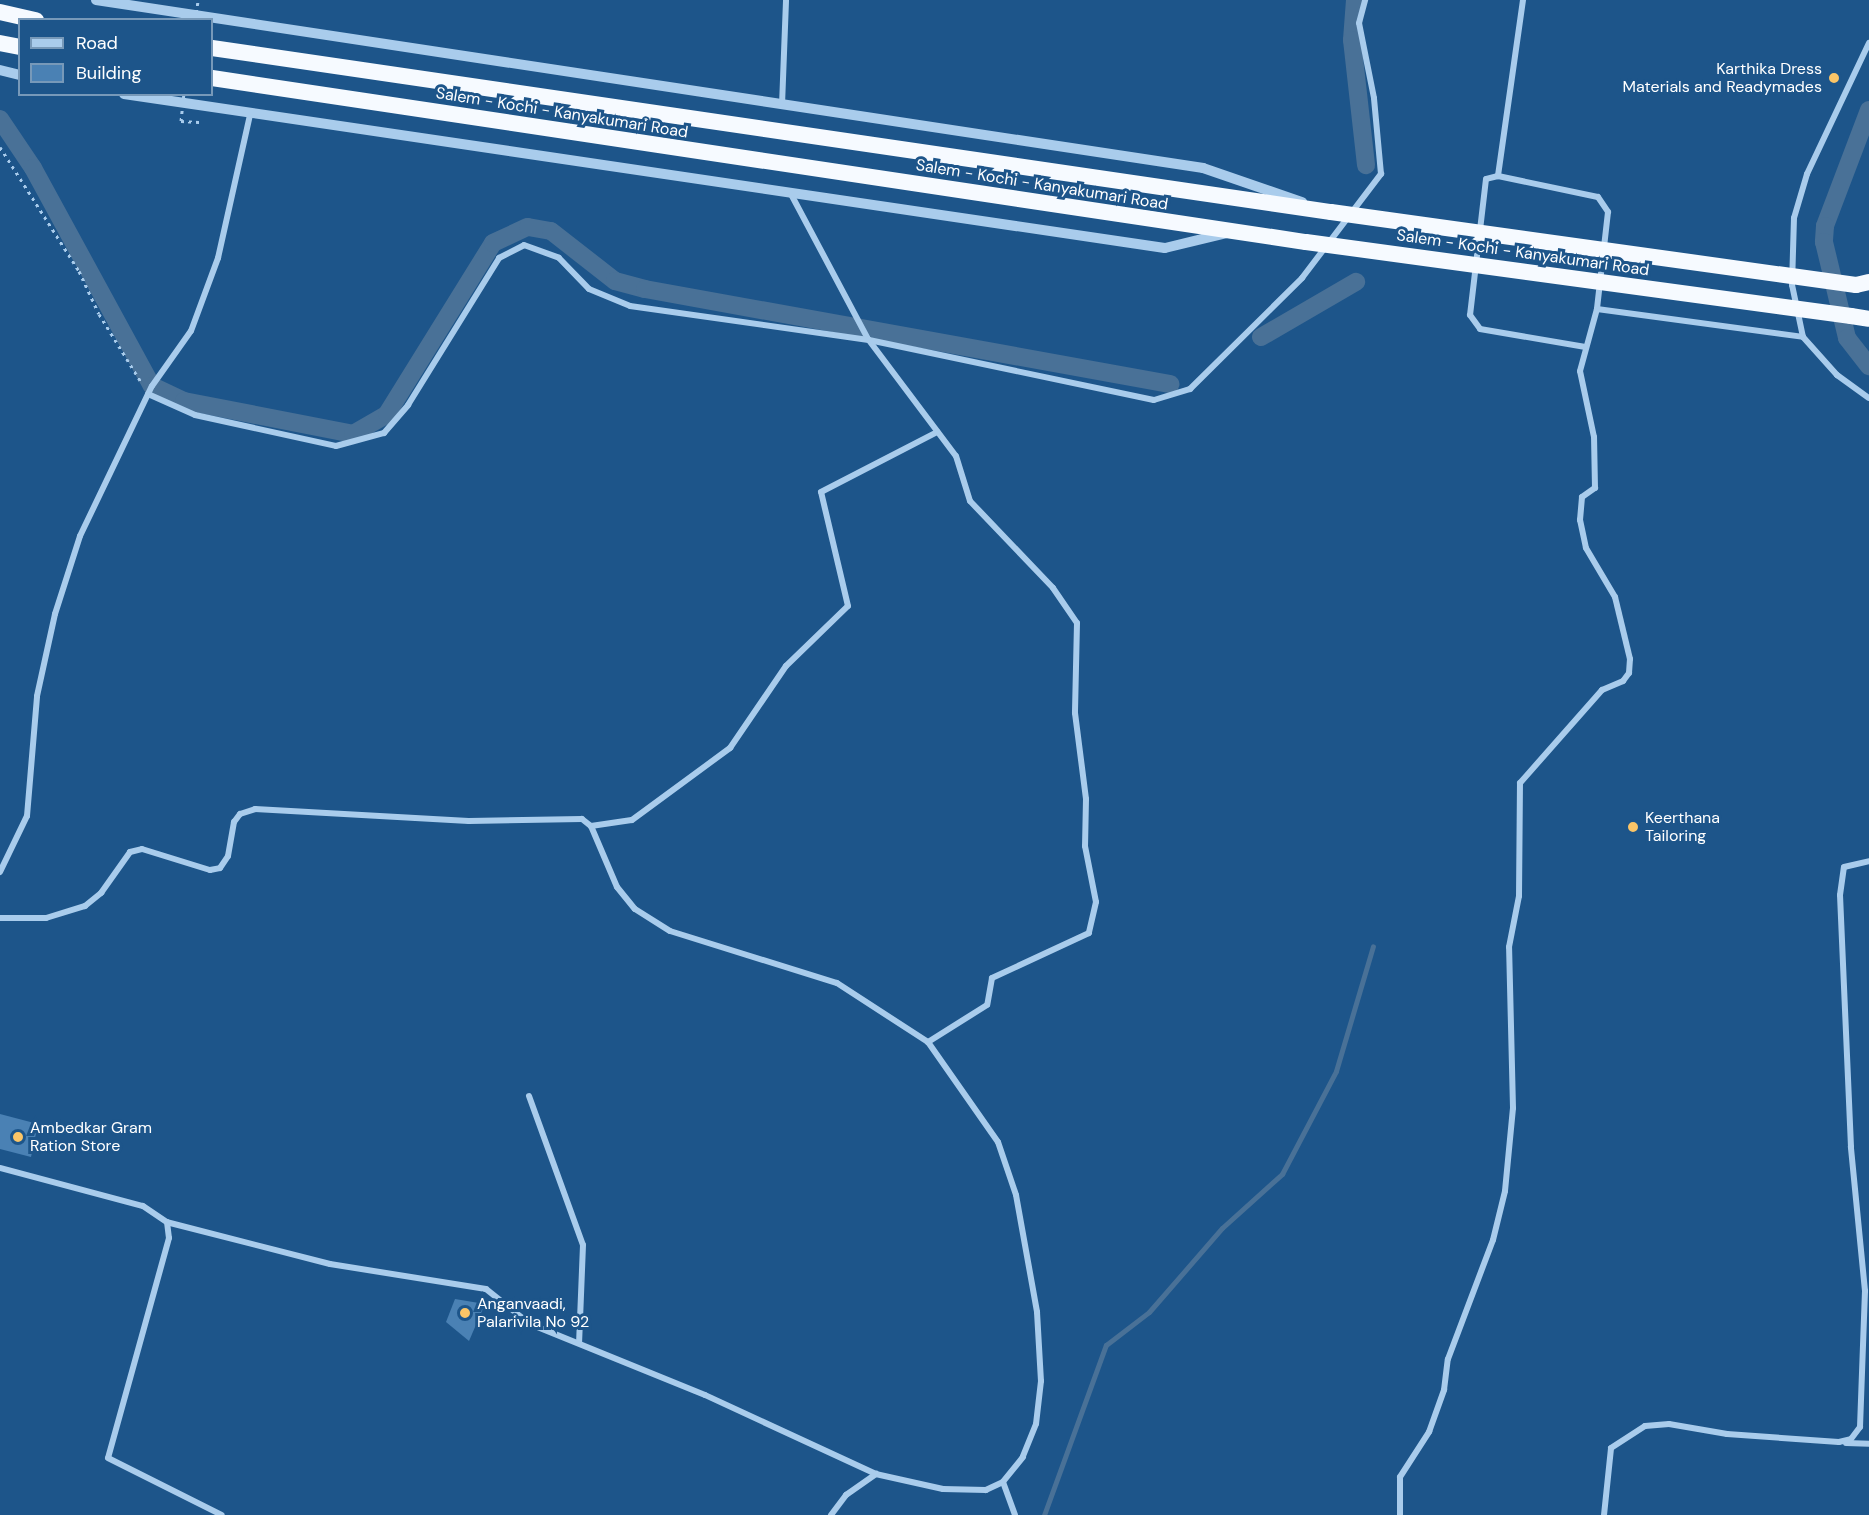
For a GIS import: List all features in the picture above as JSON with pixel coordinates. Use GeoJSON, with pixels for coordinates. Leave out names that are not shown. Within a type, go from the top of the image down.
{"type":"FeatureCollection","features":[{"type":"Feature","properties":{"kind":"highway"},"geometry":{"type":"LineString","coordinates":[[0,12],[27,18]]}},
{"type":"Feature","properties":{"kind":"highway"},"geometry":{"type":"LineString","coordinates":[[0,43],[18,47]]}},
{"type":"Feature","properties":{"kind":"highway","name":"Salem - Kochi - Kanyakumari Road"},"geometry":{"type":"LineString","coordinates":[[213,48],[1331,212],[1865,285]]}},
{"type":"Feature","properties":{"kind":"highway","name":"Salem - Kochi - Kanyakumari Road"},"geometry":{"type":"LineString","coordinates":[[213,78],[1232,232],[1869,319]]}},
{"type":"Feature","properties":{"kind":"street"},"geometry":{"type":"LineString","coordinates":[[96,0],[1203,168],[1331,212]]}},
{"type":"Feature","properties":{"kind":"street"},"geometry":{"type":"LineString","coordinates":[[782,105],[786,0]]}},
{"type":"Feature","properties":{"kind":"street"},"geometry":{"type":"LineString","coordinates":[[148,394],[195,415],[336,446],[384,433],[408,405],[499,258],[524,246],[559,258],[589,289],[630,306],[868,340],[1154,400],[1190,389],[1302,278],[1381,174],[1374,98],[1359,23],[1365,0]]}},
{"type":"Feature","properties":{"kind":"street"},"geometry":{"type":"LineString","coordinates":[[1498,176],[1522,0]]}},
{"type":"Feature","properties":{"kind":"street"},"geometry":{"type":"LineString","coordinates":[[1869,43],[1807,174],[1794,218],[1792,285],[1803,337],[1837,375],[1869,398]]}},
{"type":"Feature","properties":{"kind":"street"},"geometry":{"type":"LineString","coordinates":[[0,70],[18,74]]}},
{"type":"Feature","properties":{"kind":"street"},"geometry":{"type":"LineString","coordinates":[[136,96],[792,196],[1011,223],[1165,248],[1232,232]]}},
{"type":"Feature","properties":{"kind":"street"},"geometry":{"type":"LineString","coordinates":[[0,872],[27,816],[37,696],[55,614],[80,536],[148,394],[191,331],[218,258],[250,115]]}},
{"type":"Feature","properties":{"kind":"street"},"geometry":{"type":"LineString","coordinates":[[1400,1515],[1400,1477],[1430,1432],[1444,1390],[1448,1359],[1493,1239],[1505,1191],[1513,1108],[1509,947],[1519,896],[1520,783],[1602,690],[1623,681],[1629,673],[1630,659],[1615,597],[1586,548],[1581,520],[1582,497],[1595,488],[1596,473],[1594,437],[1580,371],[1597,309],[1608,212],[1598,197],[1498,176],[1486,179],[1470,315],[1480,328],[1585,347]]}},
{"type":"Feature","properties":{"kind":"street"},"geometry":{"type":"LineString","coordinates":[[792,196],[868,340],[956,456],[970,501],[1053,588],[1077,623],[1075,713],[1086,800],[1085,846],[1096,902],[1089,933],[992,978],[987,1005],[928,1042]]}},
{"type":"Feature","properties":{"kind":"street"},"geometry":{"type":"LineString","coordinates":[[1597,309],[1803,337]]}},
{"type":"Feature","properties":{"kind":"street"},"geometry":{"type":"LineString","coordinates":[[591,826],[632,820],[730,748],[786,666],[848,606],[821,492],[936,432]]}},
{"type":"Feature","properties":{"kind":"street"},"geometry":{"type":"LineString","coordinates":[[0,918],[46,918],[85,906],[101,893],[130,852],[142,849],[210,870],[220,868],[228,856],[234,822],[240,814],[255,808],[469,821],[582,819],[591,826],[617,886],[635,909],[670,931],[837,983],[928,1042],[998,1142],[1016,1195],[1037,1312],[1041,1381],[1036,1424],[1023,1457],[1003,1482],[972,1492],[876,1474],[705,1395],[530,1324],[486,1289],[330,1264],[167,1222],[142,1206],[0,1168]]}},
{"type":"Feature","properties":{"kind":"street"},"geometry":{"type":"LineString","coordinates":[[1839,1443],[1851,1439],[1860,1427],[1865,1342],[1864,1291],[1851,1147],[1840,895],[1844,867],[1869,861]]}},
{"type":"Feature","properties":{"kind":"street"},"geometry":{"type":"LineString","coordinates":[[528,1096],[583,1245],[579,1343]]}},
{"type":"Feature","properties":{"kind":"street"},"geometry":{"type":"LineString","coordinates":[[167,1222],[169,1238],[108,1458],[222,1515]]}},
{"type":"Feature","properties":{"kind":"street"},"geometry":{"type":"LineString","coordinates":[[1604,1515],[1611,1448],[1645,1426],[1669,1424],[1727,1434],[1869,1444]]}},
{"type":"Feature","properties":{"kind":"street"},"geometry":{"type":"LineString","coordinates":[[831,1515],[846,1495],[876,1474]]}},
{"type":"Feature","properties":{"kind":"street"},"geometry":{"type":"LineString","coordinates":[[1003,1482],[1015,1515]]}},
{"type":"Feature","properties":{"kind":"path"},"geometry":{"type":"LineString","coordinates":[[195,18],[198,1]]}},
{"type":"Feature","properties":{"kind":"path"},"geometry":{"type":"LineString","coordinates":[[184,96],[181,121],[212,122]]}},
{"type":"Feature","properties":{"kind":"path"},"geometry":{"type":"LineString","coordinates":[[0,147],[79,271],[99,314],[148,394]]}},
{"type":"Feature","properties":{"kind":"building","name":"Ambedkar Gram Ration Store"},"geometry":{"type":"Polygon","coordinates":[[[0,1114],[38,1124],[31,1157],[0,1149],[0,1114]]]}},
{"type":"Feature","properties":{"kind":"building","name":"Anganvaadi, Palarivila No 92"},"geometry":{"type":"Polygon","coordinates":[[[455,1299],[485,1304],[469,1341],[446,1322],[455,1299]]]}},
{"type":"Feature","properties":{"kind":"waterway"},"geometry":{"type":"LineString","coordinates":[[1355,0],[1352,40],[1366,165]]}},
{"type":"Feature","properties":{"kind":"waterway"},"geometry":{"type":"LineString","coordinates":[[1869,110],[1825,226],[1824,242],[1847,338],[1869,366]]}},
{"type":"Feature","properties":{"kind":"waterway"},"geometry":{"type":"LineString","coordinates":[[0,119],[33,168],[152,386],[184,401],[353,434],[387,414],[493,243],[528,227],[551,231],[615,281],[645,289],[1170,384]]}},
{"type":"Feature","properties":{"kind":"waterway"},"geometry":{"type":"LineString","coordinates":[[1261,337],[1356,282]]}},
{"type":"Feature","properties":{"kind":"waterway"},"geometry":{"type":"LineString","coordinates":[[1044,1515],[1106,1345],[1149,1312],[1222,1228],[1282,1174],[1336,1071],[1373,946]]}},
{"type":"Feature","properties":{"kind":"place","name":"Karthika Dress Materials and Readymades"},"geometry":{"type":"Point","coordinates":[1834,78]}},
{"type":"Feature","properties":{"kind":"place","name":"Keerthana Tailoring"},"geometry":{"type":"Point","coordinates":[1633,827]}},
{"type":"Feature","properties":{"kind":"place","name":"Ambedkar Gram Ration Store"},"geometry":{"type":"Point","coordinates":[18,1137]}},
{"type":"Feature","properties":{"kind":"place","name":"Anganvaadi, Palarivila No 92"},"geometry":{"type":"Point","coordinates":[465,1313]}}]}
